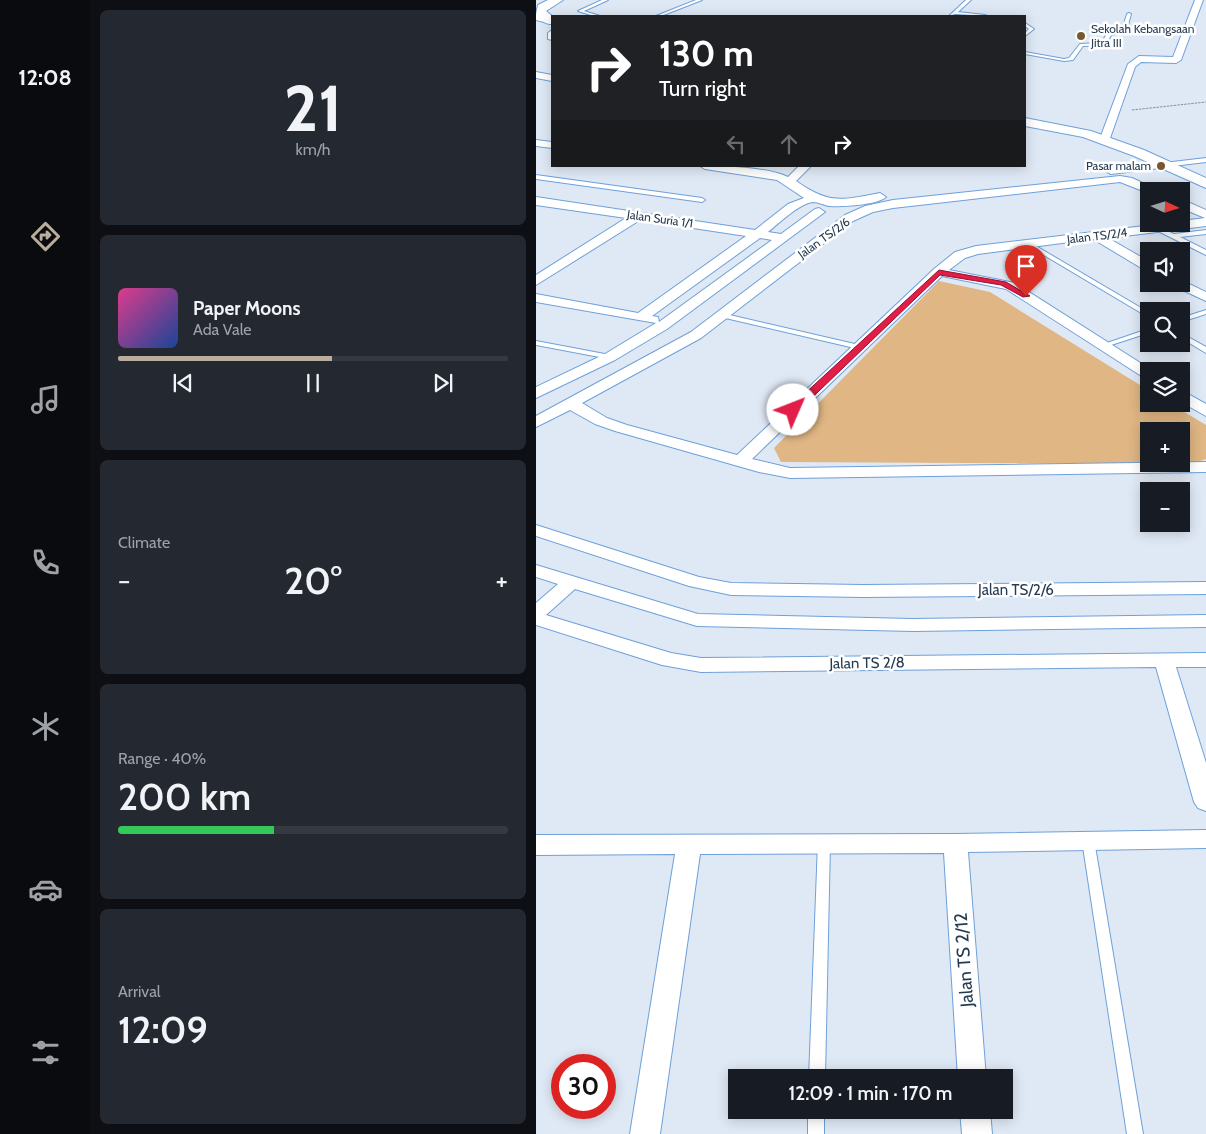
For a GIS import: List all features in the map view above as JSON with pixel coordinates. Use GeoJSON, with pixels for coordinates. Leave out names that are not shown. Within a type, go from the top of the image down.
{"type":"FeatureCollection","features":[{"type":"Feature","properties":{"kind":"highway"},"geometry":{"type":"LineString","coordinates":[[536,5],[556,0]]}},
{"type":"Feature","properties":{"kind":"highway"},"geometry":{"type":"LineString","coordinates":[[551,23],[540,11],[556,0]]}},
{"type":"Feature","properties":{"kind":"street"},"geometry":{"type":"LineString","coordinates":[[1104,141],[1131,66],[1137,60],[1176,60],[1198,0]]}},
{"type":"Feature","properties":{"kind":"street"},"geometry":{"type":"LineString","coordinates":[[536,17],[551,23]]}},
{"type":"Feature","properties":{"kind":"street"},"geometry":{"type":"LineString","coordinates":[[536,24],[551,23]]}},
{"type":"Feature","properties":{"kind":"street"},"geometry":{"type":"LineString","coordinates":[[536,75],[551,78]]}},
{"type":"Feature","properties":{"kind":"street"},"geometry":{"type":"LineString","coordinates":[[1026,122],[1086,134],[1139,153],[1206,184]]}},
{"type":"Feature","properties":{"kind":"street"},"geometry":{"type":"LineString","coordinates":[[536,143],[551,145]]}},
{"type":"Feature","properties":{"kind":"street"},"geometry":{"type":"LineString","coordinates":[[712,167],[771,175],[790,181],[813,198],[827,201],[850,201],[1164,165]]}},
{"type":"Feature","properties":{"kind":"street"},"geometry":{"type":"LineString","coordinates":[[790,181],[805,167]]}},
{"type":"Feature","properties":{"kind":"street","name":"Jalan TS/2/6"},"geometry":{"type":"LineString","coordinates":[[536,422],[682,344],[724,315],[849,218],[869,209],[893,204],[1120,179],[1140,185]]}},
{"type":"Feature","properties":{"kind":"street"},"geometry":{"type":"LineString","coordinates":[[640,317],[759,233],[792,207],[813,198]]}},
{"type":"Feature","properties":{"kind":"street","name":"Jalan Suria 1/1"},"geometry":{"type":"LineString","coordinates":[[536,201],[783,238]]}},
{"type":"Feature","properties":{"kind":"street"},"geometry":{"type":"LineString","coordinates":[[1190,208],[1206,215]]}},
{"type":"Feature","properties":{"kind":"street"},"geometry":{"type":"LineString","coordinates":[[540,390],[610,357],[662,326],[818,212]]}},
{"type":"Feature","properties":{"kind":"street"},"geometry":{"type":"LineString","coordinates":[[536,281],[638,216]]}},
{"type":"Feature","properties":{"kind":"street","name":"Jalan TS/2/4"},"geometry":{"type":"LineString","coordinates":[[1190,224],[1206,222]]}},
{"type":"Feature","properties":{"kind":"street","name":"Jalan TS/2/4"},"geometry":{"type":"LineString","coordinates":[[740,461],[939,272],[960,255],[968,252],[1140,231]]}},
{"type":"Feature","properties":{"kind":"street"},"geometry":{"type":"LineString","coordinates":[[1096,236],[1140,261]]}},
{"type":"Feature","properties":{"kind":"street"},"geometry":{"type":"LineString","coordinates":[[939,272],[1010,286],[1140,369]]}},
{"type":"Feature","properties":{"kind":"street"},"geometry":{"type":"LineString","coordinates":[[1190,289],[1206,297]]}},
{"type":"Feature","properties":{"kind":"street"},"geometry":{"type":"LineString","coordinates":[[536,298],[640,317],[653,320],[662,326]]}},
{"type":"Feature","properties":{"kind":"street"},"geometry":{"type":"LineString","coordinates":[[1190,400],[1206,410]]}},
{"type":"Feature","properties":{"kind":"street"},"geometry":{"type":"LineString","coordinates":[[572,404],[601,421],[621,428],[777,471],[812,473],[1206,467]]}},
{"type":"Feature","properties":{"kind":"street","name":"Jalan TS/2/6"},"geometry":{"type":"LineString","coordinates":[[536,530],[696,582],[731,589],[863,591],[1206,588]]}},
{"type":"Feature","properties":{"kind":"street"},"geometry":{"type":"LineString","coordinates":[[536,572],[698,620],[913,624],[1206,621]]}},
{"type":"Feature","properties":{"kind":"street"},"geometry":{"type":"LineString","coordinates":[[536,613],[571,583]]}},
{"type":"Feature","properties":{"kind":"street","name":"Jalan TS 2/8"},"geometry":{"type":"LineString","coordinates":[[536,618],[669,660],[701,665],[1206,660]]}},
{"type":"Feature","properties":{"kind":"street"},"geometry":{"type":"LineString","coordinates":[[1164,660],[1206,802]]}},
{"type":"Feature","properties":{"kind":"street"},"geometry":{"type":"LineString","coordinates":[[536,845],[1206,840]]}},
{"type":"Feature","properties":{"kind":"street","name":"Jalan TS 2/12"},"geometry":{"type":"LineString","coordinates":[[955,843],[971,1069]]}},
{"type":"Feature","properties":{"kind":"street"},"geometry":{"type":"LineString","coordinates":[[645,1134],[689,844]]}},
{"type":"Feature","properties":{"kind":"street"},"geometry":{"type":"LineString","coordinates":[[976,1119],[977,1134]]}},
{"type":"Feature","properties":{"kind":"lane"},"geometry":{"type":"LineString","coordinates":[[594,15],[580,11],[581,8],[606,0]]}},
{"type":"Feature","properties":{"kind":"lane"},"geometry":{"type":"LineString","coordinates":[[661,15],[700,0]]}},
{"type":"Feature","properties":{"kind":"lane"},"geometry":{"type":"LineString","coordinates":[[952,14],[969,0]]}},
{"type":"Feature","properties":{"kind":"lane"},"geometry":{"type":"LineString","coordinates":[[952,14],[968,15]]}},
{"type":"Feature","properties":{"kind":"lane"},"geometry":{"type":"LineString","coordinates":[[1026,53],[1064,60],[1071,59],[1082,44],[1104,44],[1109,34],[1124,31],[1129,14]]}},
{"type":"Feature","properties":{"kind":"lane"},"geometry":{"type":"LineString","coordinates":[[1026,25],[1032,29],[1026,34]]}},
{"type":"Feature","properties":{"kind":"lane"},"geometry":{"type":"LineString","coordinates":[[1164,165],[1206,160]]}},
{"type":"Feature","properties":{"kind":"lane"},"geometry":{"type":"LineString","coordinates":[[536,177],[702,200]]}},
{"type":"Feature","properties":{"kind":"lane"},"geometry":{"type":"LineString","coordinates":[[1165,232],[1206,253]]}},
{"type":"Feature","properties":{"kind":"lane"},"geometry":{"type":"LineString","coordinates":[[1174,236],[1206,232]]}},
{"type":"Feature","properties":{"kind":"lane"},"geometry":{"type":"LineString","coordinates":[[1030,244],[1140,310]]}},
{"type":"Feature","properties":{"kind":"lane"},"geometry":{"type":"LineString","coordinates":[[1190,317],[1206,312]]}},
{"type":"Feature","properties":{"kind":"lane"},"geometry":{"type":"LineString","coordinates":[[724,315],[859,347]]}},
{"type":"Feature","properties":{"kind":"lane"},"geometry":{"type":"LineString","coordinates":[[1105,346],[1140,334]]}},
{"type":"Feature","properties":{"kind":"lane"},"geometry":{"type":"LineString","coordinates":[[1190,341],[1206,351]]}},
{"type":"Feature","properties":{"kind":"lane"},"geometry":{"type":"LineString","coordinates":[[536,343],[610,357]]}},
{"type":"Feature","properties":{"kind":"lane"},"geometry":{"type":"LineString","coordinates":[[1088,840],[1135,1134]]}},
{"type":"Feature","properties":{"kind":"lane"},"geometry":{"type":"LineString","coordinates":[[817,1069],[824,843]]}},
{"type":"Feature","properties":{"kind":"lane"},"geometry":{"type":"LineString","coordinates":[[816,1119],[816,1134]]}},
{"type":"Feature","properties":{"kind":"path"},"geometry":{"type":"LineString","coordinates":[[1116,112],[1206,102]]}},
{"type":"Feature","properties":{"kind":"shaded area"},"geometry":{"type":"Polygon","coordinates":[[[939,281],[990,292],[1140,385],[1140,412],[1184,412],[1206,425],[1206,459],[1192,464],[1190,464],[1190,422],[1140,422],[1140,464],[781,462],[774,448],[939,281]]]}},
{"type":"Feature","properties":{"kind":"place","name":"Sekolah Kebangsaan Jitra III"},"geometry":{"type":"Point","coordinates":[1081,36]}},
{"type":"Feature","properties":{"kind":"place","name":"Pasar malam"},"geometry":{"type":"Point","coordinates":[1161,166]}},
{"type":"Feature","properties":{"kind":"route"},"geometry":{"type":"LineString","coordinates":[[793,410],[939,272],[1004,283],[1026,296]]}}]}
